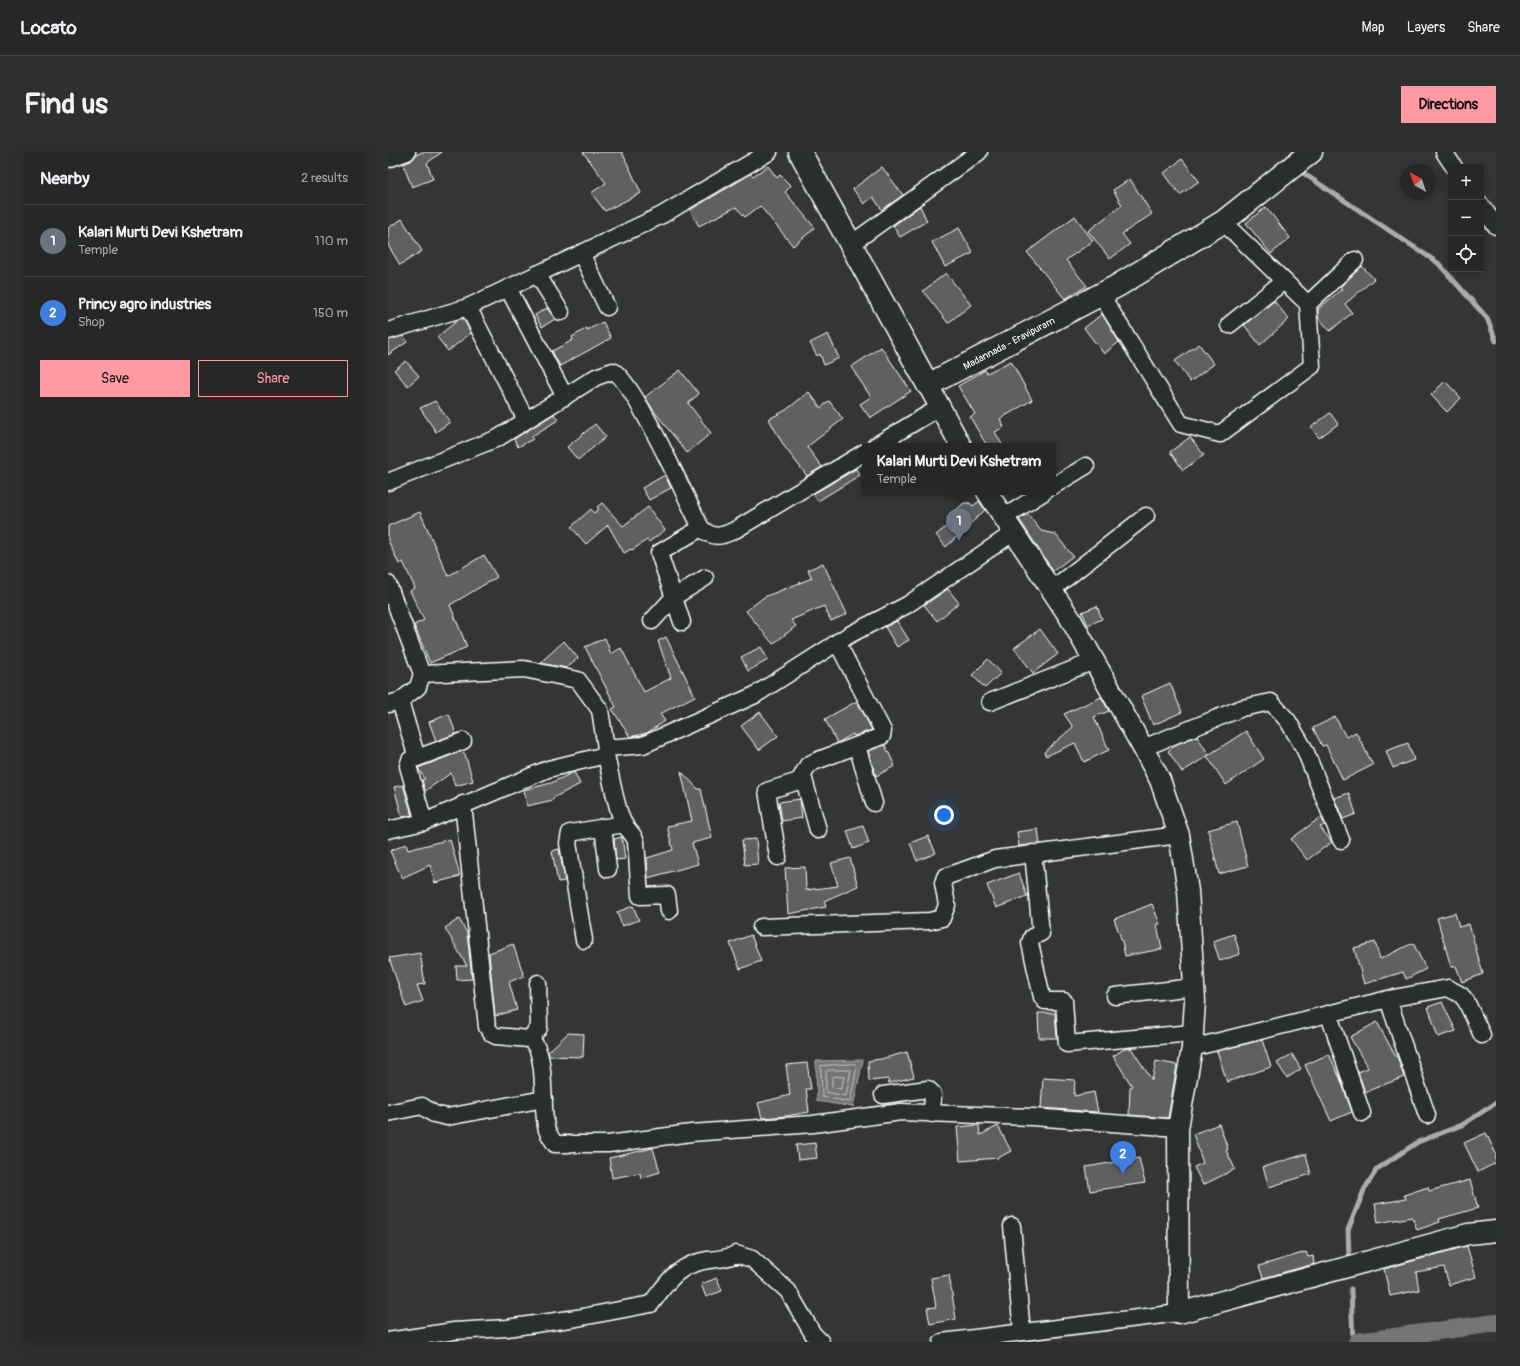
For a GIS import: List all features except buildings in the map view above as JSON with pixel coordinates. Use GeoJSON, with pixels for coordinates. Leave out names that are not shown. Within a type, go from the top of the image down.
{"type":"FeatureCollection","features":[{"type":"Feature","properties":{"kind":"main road"},"geometry":{"type":"LineString","coordinates":[[800,152],[928,386]]}},
{"type":"Feature","properties":{"kind":"main road","name":"Madannada - Eravipuram"},"geometry":{"type":"LineString","coordinates":[[928,386],[1101,295],[1223,222],[1311,152]]}},
{"type":"Feature","properties":{"kind":"street"},"geometry":{"type":"LineString","coordinates":[[388,159],[407,152]]}},
{"type":"Feature","properties":{"kind":"street"},"geometry":{"type":"LineString","coordinates":[[388,331],[468,307],[662,215],[769,152]]}},
{"type":"Feature","properties":{"kind":"street"},"geometry":{"type":"LineString","coordinates":[[851,244],[978,152]]}},
{"type":"Feature","properties":{"kind":"street"},"geometry":{"type":"LineString","coordinates":[[1444,152],[1452,164]]}},
{"type":"Feature","properties":{"kind":"street"},"geometry":{"type":"LineString","coordinates":[[1484,209],[1496,226]]}},
{"type":"Feature","properties":{"kind":"street"},"geometry":{"type":"LineString","coordinates":[[1101,295],[1181,424],[1220,434],[1312,366],[1308,304],[1223,222]]}},
{"type":"Feature","properties":{"kind":"street"},"geometry":{"type":"LineString","coordinates":[[581,253],[606,308]]}},
{"type":"Feature","properties":{"kind":"street"},"geometry":{"type":"LineString","coordinates":[[1308,304],[1355,260]]}},
{"type":"Feature","properties":{"kind":"street"},"geometry":{"type":"LineString","coordinates":[[537,274],[561,312]]}},
{"type":"Feature","properties":{"kind":"street"},"geometry":{"type":"LineString","coordinates":[[1229,325],[1284,280]]}},
{"type":"Feature","properties":{"kind":"street"},"geometry":{"type":"LineString","coordinates":[[508,288],[565,397]]}},
{"type":"Feature","properties":{"kind":"street"},"geometry":{"type":"LineString","coordinates":[[468,307],[526,420]]}},
{"type":"Feature","properties":{"kind":"street"},"geometry":{"type":"LineString","coordinates":[[388,482],[498,438],[607,372],[613,371],[619,374],[639,404],[701,528],[711,536],[720,537],[862,454]]}},
{"type":"Feature","properties":{"kind":"street"},"geometry":{"type":"LineString","coordinates":[[928,386],[960,443]]}},
{"type":"Feature","properties":{"kind":"street"},"geometry":{"type":"LineString","coordinates":[[880,443],[940,407]]}},
{"type":"Feature","properties":{"kind":"street"},"geometry":{"type":"LineString","coordinates":[[1056,484],[1086,466]]}},
{"type":"Feature","properties":{"kind":"street"},"geometry":{"type":"LineString","coordinates":[[989,495],[1070,618],[1143,748],[1160,780],[1179,835],[1188,891],[1194,987],[1192,1040],[1178,1128],[1179,1313]]}},
{"type":"Feature","properties":{"kind":"street"},"geometry":{"type":"LineString","coordinates":[[388,830],[424,822],[463,804],[548,769],[606,752],[643,745],[748,698],[837,642],[907,605],[1008,526],[1041,495]]}},
{"type":"Feature","properties":{"kind":"street"},"geometry":{"type":"LineString","coordinates":[[1051,590],[1146,516]]}},
{"type":"Feature","properties":{"kind":"street"},"geometry":{"type":"LineString","coordinates":[[682,622],[659,553],[701,528]]}},
{"type":"Feature","properties":{"kind":"street"},"geometry":{"type":"LineString","coordinates":[[652,621],[674,598],[705,578]]}},
{"type":"Feature","properties":{"kind":"street"},"geometry":{"type":"LineString","coordinates":[[388,584],[422,674],[418,687],[394,702],[417,758]]}},
{"type":"Feature","properties":{"kind":"street"},"geometry":{"type":"LineString","coordinates":[[778,857],[768,791],[799,781],[808,765],[882,736],[882,731],[837,642]]}},
{"type":"Feature","properties":{"kind":"street"},"geometry":{"type":"LineString","coordinates":[[990,702],[1094,661]]}},
{"type":"Feature","properties":{"kind":"street"},"geometry":{"type":"LineString","coordinates":[[422,674],[524,669],[578,680],[600,710],[606,752],[624,824],[634,836],[636,842],[640,896],[667,895],[668,911]]}},
{"type":"Feature","properties":{"kind":"street"},"geometry":{"type":"LineString","coordinates":[[1143,748],[1242,708],[1271,702],[1288,721],[1305,750],[1341,840]]}},
{"type":"Feature","properties":{"kind":"street"},"geometry":{"type":"LineString","coordinates":[[424,822],[408,766],[410,760],[462,741]]}},
{"type":"Feature","properties":{"kind":"street"},"geometry":{"type":"LineString","coordinates":[[857,746],[874,803]]}},
{"type":"Feature","properties":{"kind":"street"},"geometry":{"type":"LineString","coordinates":[[803,776],[818,830]]}},
{"type":"Feature","properties":{"kind":"street"},"geometry":{"type":"LineString","coordinates":[[463,804],[487,1027],[492,1034],[496,1036],[529,1039],[534,1041],[540,1057],[547,1130],[555,1144],[608,1144],[691,1133],[813,1124],[901,1112],[1032,1117],[1178,1128]]}},
{"type":"Feature","properties":{"kind":"street"},"geometry":{"type":"LineString","coordinates":[[584,940],[568,843],[570,833],[624,824]]}},
{"type":"Feature","properties":{"kind":"street"},"geometry":{"type":"LineString","coordinates":[[603,827],[608,869]]}},
{"type":"Feature","properties":{"kind":"street"},"geometry":{"type":"LineString","coordinates":[[761,927],[930,921],[942,918],[947,905],[942,883],[946,877],[994,859],[1179,835]]}},
{"type":"Feature","properties":{"kind":"street"},"geometry":{"type":"LineString","coordinates":[[1033,853],[1041,933],[1032,937],[1030,943],[1042,997],[1046,1001],[1064,1001],[1067,1044],[1192,1040],[1329,1015],[1388,999],[1448,988],[1455,990],[1466,1001],[1482,1035]]}},
{"type":"Feature","properties":{"kind":"street"},"geometry":{"type":"LineString","coordinates":[[529,1039],[539,1028],[538,983]]}},
{"type":"Feature","properties":{"kind":"street"},"geometry":{"type":"LineString","coordinates":[[1115,996],[1194,987]]}},
{"type":"Feature","properties":{"kind":"street"},"geometry":{"type":"LineString","coordinates":[[1388,999],[1427,1115]]}},
{"type":"Feature","properties":{"kind":"street"},"geometry":{"type":"LineString","coordinates":[[1329,1015],[1362,1113]]}},
{"type":"Feature","properties":{"kind":"street"},"geometry":{"type":"LineString","coordinates":[[883,1095],[928,1089],[933,1094],[932,1114]]}},
{"type":"Feature","properties":{"kind":"street"},"geometry":{"type":"LineString","coordinates":[[388,1113],[422,1106],[434,1114],[446,1117],[544,1099]]}},
{"type":"Feature","properties":{"kind":"street"},"geometry":{"type":"LineString","coordinates":[[1012,1226],[1022,1332]]}},
{"type":"Feature","properties":{"kind":"street"},"geometry":{"type":"LineString","coordinates":[[942,1342],[1179,1313],[1468,1234],[1496,1231]]}},
{"type":"Feature","properties":{"kind":"street"},"geometry":{"type":"LineString","coordinates":[[388,1341],[454,1331],[507,1328],[576,1318],[651,1304],[673,1275],[688,1265],[709,1260],[725,1259],[736,1254],[752,1259],[788,1291],[813,1334],[821,1342]]}},
{"type":"Feature","properties":{"kind":"water"},"geometry":{"type":"Polygon","coordinates":[[[863,1060],[853,1107],[817,1101],[816,1061],[863,1060]]]}},
{"type":"Feature","properties":{"kind":"waterway"},"geometry":{"type":"LineString","coordinates":[[1300,167],[1303,173],[1438,263],[1487,318],[1496,341]]}},
{"type":"Feature","properties":{"kind":"waterway"},"geometry":{"type":"LineString","coordinates":[[1349,1257],[1348,1230],[1364,1190],[1377,1169],[1418,1142],[1462,1125],[1496,1103]]}},
{"type":"Feature","properties":{"kind":"waterway"},"geometry":{"type":"LineString","coordinates":[[1351,1289],[1353,1342]]}},
{"type":"Feature","properties":{"kind":"waterway"},"geometry":{"type":"LineString","coordinates":[[1357,1342],[1496,1323]]}},
{"type":"Feature","properties":{"kind":"place","name":"Kalari Murti Devi Kshetram"},"geometry":{"type":"Point","coordinates":[959,541]}},
{"type":"Feature","properties":{"kind":"place","name":"Princy agro industries"},"geometry":{"type":"Point","coordinates":[1123,1174]}}]}
